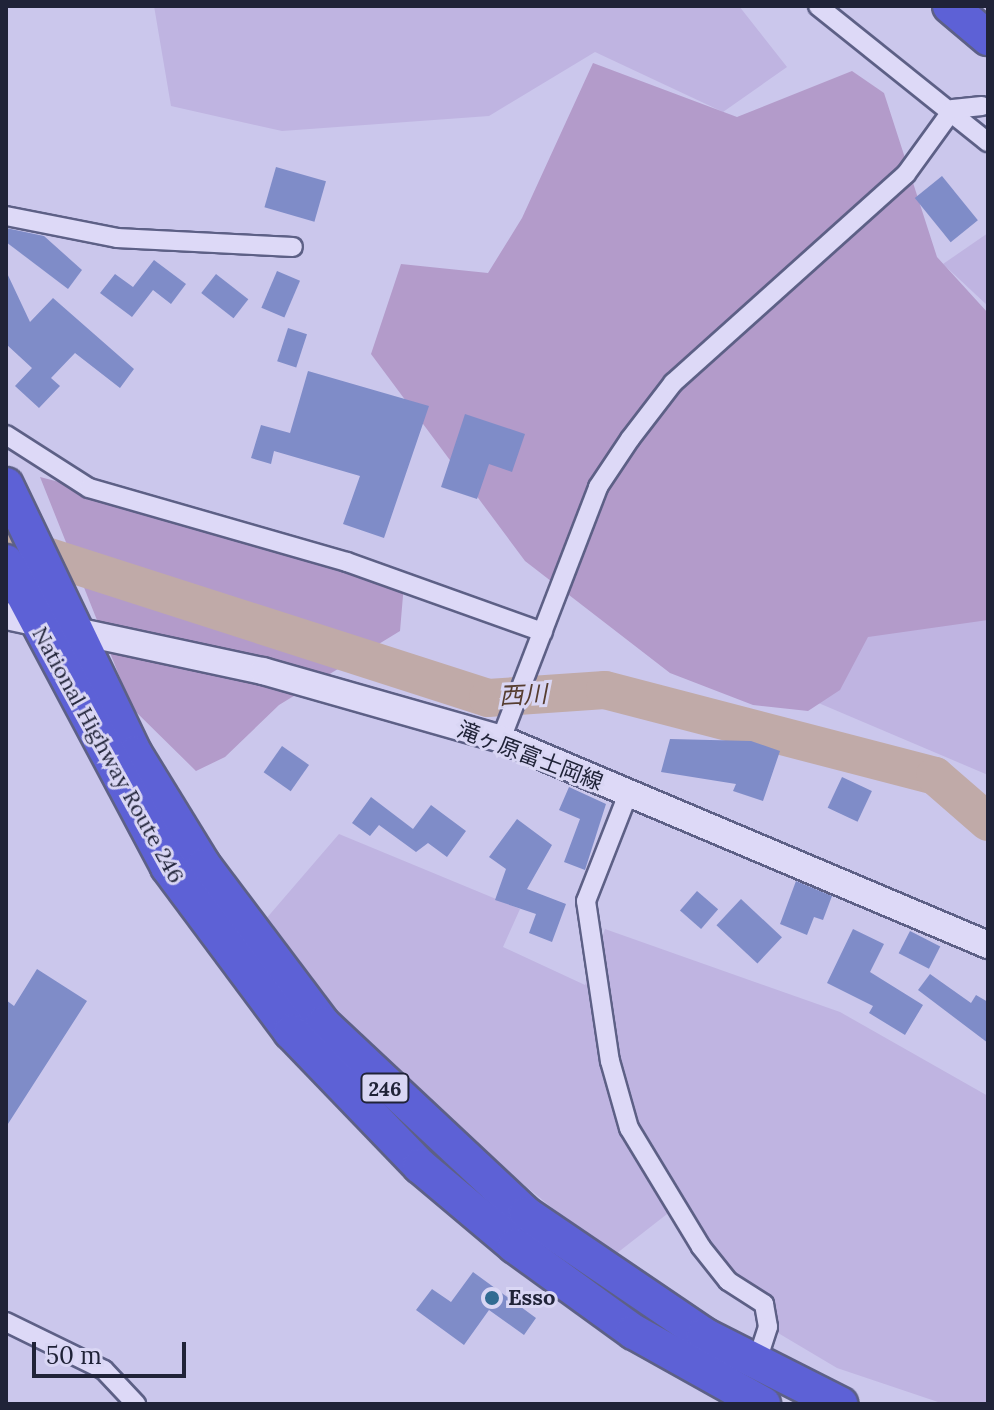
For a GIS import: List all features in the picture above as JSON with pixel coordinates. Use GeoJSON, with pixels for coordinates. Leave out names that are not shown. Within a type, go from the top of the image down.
{"type":"FeatureCollection","features":[{"type":"Feature","properties":{"kind":"highway"},"geometry":{"type":"LineString","coordinates":[[950,6],[988,38]]}},
{"type":"Feature","properties":{"kind":"highway","name":"National Highway Route 246"},"geometry":{"type":"LineString","coordinates":[[6,485],[39,616]]}},
{"type":"Feature","properties":{"kind":"highway","name":"National Highway Route 246"},"geometry":{"type":"LineString","coordinates":[[6,562],[204,866],[323,1024],[526,1214],[746,1390],[840,1404]]}},
{"type":"Feature","properties":{"kind":"main road","name":"滝ヶ原富士岡線"},"geometry":{"type":"LineString","coordinates":[[39,616],[263,671],[501,739],[988,945]]}},
{"type":"Feature","properties":{"kind":"street"},"geometry":{"type":"LineString","coordinates":[[818,6],[953,109],[988,142]]}},
{"type":"Feature","properties":{"kind":"street"},"geometry":{"type":"LineString","coordinates":[[501,739],[598,487],[673,383],[906,174],[953,109],[982,106]]}},
{"type":"Feature","properties":{"kind":"street"},"geometry":{"type":"LineString","coordinates":[[6,216],[117,238],[293,247]]}},
{"type":"Feature","properties":{"kind":"street"},"geometry":{"type":"LineString","coordinates":[[6,435],[89,488],[347,562],[541,639]]}},
{"type":"Feature","properties":{"kind":"street"},"geometry":{"type":"LineString","coordinates":[[628,794],[586,901],[610,1061],[629,1128],[676,1207],[728,1281],[764,1304],[768,1327],[746,1390]]}},
{"type":"Feature","properties":{"kind":"street"},"geometry":{"type":"LineString","coordinates":[[6,1322],[104,1370],[136,1404]]}},
{"type":"Feature","properties":{"kind":"shaded area"},"geometry":{"type":"Polygon","coordinates":[[[154,6],[739,6],[787,67],[723,112],[595,52],[489,116],[282,131],[171,106],[154,6]]]}},
{"type":"Feature","properties":{"kind":"shaded area"},"geometry":{"type":"Polygon","coordinates":[[[593,63],[737,117],[852,71],[884,93],[937,257],[988,313],[988,620],[868,637],[840,690],[808,711],[753,705],[670,673],[525,561],[371,354],[401,264],[488,273],[522,218],[593,63]]]}},
{"type":"Feature","properties":{"kind":"shaded area"},"geometry":{"type":"Polygon","coordinates":[[[988,233],[988,306],[943,264],[988,233]]]}},
{"type":"Feature","properties":{"kind":"shaded area"},"geometry":{"type":"Polygon","coordinates":[[[40,477],[405,572],[400,631],[279,705],[225,757],[196,771],[132,708],[40,477]]]}},
{"type":"Feature","properties":{"kind":"shaded area"},"geometry":{"type":"Polygon","coordinates":[[[988,618],[988,775],[644,629],[988,618]]]}},
{"type":"Feature","properties":{"kind":"shaded area"},"geometry":{"type":"Polygon","coordinates":[[[339,834],[520,909],[503,947],[585,985],[605,929],[840,1012],[988,1096],[988,1404],[944,1404],[837,1368],[768,1327],[676,1207],[612,1257],[380,1067],[265,920],[339,834]]]}},
{"type":"Feature","properties":{"kind":"building"},"geometry":{"type":"Polygon","coordinates":[[[276,167],[326,181],[314,222],[264,207],[276,167]]]}},
{"type":"Feature","properties":{"kind":"building"},"geometry":{"type":"Polygon","coordinates":[[[942,176],[978,220],[951,242],[915,198],[942,176]]]}},
{"type":"Feature","properties":{"kind":"building"},"geometry":{"type":"Polygon","coordinates":[[[6,228],[44,236],[82,270],[68,289],[6,242],[6,228]]]}},
{"type":"Feature","properties":{"kind":"building"},"geometry":{"type":"Polygon","coordinates":[[[154,260],[186,284],[171,304],[153,290],[132,317],[100,293],[115,274],[133,287],[154,260]]]}},
{"type":"Feature","properties":{"kind":"building"},"geometry":{"type":"Polygon","coordinates":[[[6,271],[30,322],[53,298],[134,369],[120,388],[75,353],[51,378],[60,386],[39,408],[15,386],[32,368],[6,344],[6,271]]]}},
{"type":"Feature","properties":{"kind":"building"},"geometry":{"type":"Polygon","coordinates":[[[277,271],[300,281],[284,318],[261,308],[277,271]]]}},
{"type":"Feature","properties":{"kind":"building"},"geometry":{"type":"Polygon","coordinates":[[[216,274],[248,299],[234,318],[201,293],[216,274]]]}},
{"type":"Feature","properties":{"kind":"building"},"geometry":{"type":"Polygon","coordinates":[[[288,328],[307,334],[296,367],[277,361],[288,328]]]}},
{"type":"Feature","properties":{"kind":"building"},"geometry":{"type":"Polygon","coordinates":[[[308,371],[429,406],[384,538],[343,524],[360,476],[274,451],[271,464],[251,458],[261,425],[290,433],[308,371]]]}},
{"type":"Feature","properties":{"kind":"building"},"geometry":{"type":"Polygon","coordinates":[[[465,414],[525,434],[512,472],[489,464],[477,499],[441,487],[465,414]]]}},
{"type":"Feature","properties":{"kind":"building"},"geometry":{"type":"Polygon","coordinates":[[[670,739],[751,741],[780,751],[763,801],[733,791],[736,784],[661,772],[670,739]]]}},
{"type":"Feature","properties":{"kind":"building"},"geometry":{"type":"Polygon","coordinates":[[[282,746],[309,765],[291,791],[264,772],[282,746]]]}},
{"type":"Feature","properties":{"kind":"building"},"geometry":{"type":"Polygon","coordinates":[[[842,777],[872,791],[858,822],[828,808],[842,777]]]}},
{"type":"Feature","properties":{"kind":"building"},"geometry":{"type":"Polygon","coordinates":[[[569,787],[606,804],[585,870],[564,862],[580,819],[559,810],[569,787]]]}},
{"type":"Feature","properties":{"kind":"building"},"geometry":{"type":"Polygon","coordinates":[[[371,797],[413,829],[431,805],[466,831],[447,857],[428,843],[416,852],[379,825],[370,836],[352,823],[371,797]]]}},
{"type":"Feature","properties":{"kind":"building"},"geometry":{"type":"Polygon","coordinates":[[[517,819],[552,845],[527,889],[566,904],[552,942],[529,933],[536,914],[495,900],[506,869],[489,857],[517,819]]]}},
{"type":"Feature","properties":{"kind":"building"},"geometry":{"type":"Polygon","coordinates":[[[796,881],[832,896],[823,920],[814,917],[807,935],[780,924],[796,881]]]}},
{"type":"Feature","properties":{"kind":"building"},"geometry":{"type":"Polygon","coordinates":[[[697,891],[718,909],[701,929],[680,911],[697,891]]]}},
{"type":"Feature","properties":{"kind":"building"},"geometry":{"type":"Polygon","coordinates":[[[741,899],[782,937],[757,964],[716,925],[741,899]]]}},
{"type":"Feature","properties":{"kind":"building"},"geometry":{"type":"Polygon","coordinates":[[[853,929],[884,944],[870,972],[923,1005],[905,1035],[869,1013],[873,1006],[827,983],[853,929]]]}},
{"type":"Feature","properties":{"kind":"building"},"geometry":{"type":"Polygon","coordinates":[[[910,931],[940,946],[929,969],[899,953],[910,931]]]}},
{"type":"Feature","properties":{"kind":"building"},"geometry":{"type":"Polygon","coordinates":[[[37,969],[87,1001],[6,1127],[6,1000],[14,1006],[37,969]]]}},
{"type":"Feature","properties":{"kind":"building"},"geometry":{"type":"Polygon","coordinates":[[[930,974],[971,1003],[976,995],[988,1002],[988,1043],[918,990],[930,974]]]}},
{"type":"Feature","properties":{"kind":"building"},"geometry":{"type":"Polygon","coordinates":[[[473,1272],[536,1318],[524,1335],[489,1310],[464,1345],[416,1310],[432,1289],[451,1302],[473,1272]]]}},
{"type":"Feature","properties":{"kind":"waterway","name":"西川"},"geometry":{"type":"LineString","coordinates":[[6,543],[488,698],[605,690],[935,776],[988,822]]}},
{"type":"Feature","properties":{"kind":"place","name":"Esso"},"geometry":{"type":"Point","coordinates":[492,1298]}}]}
